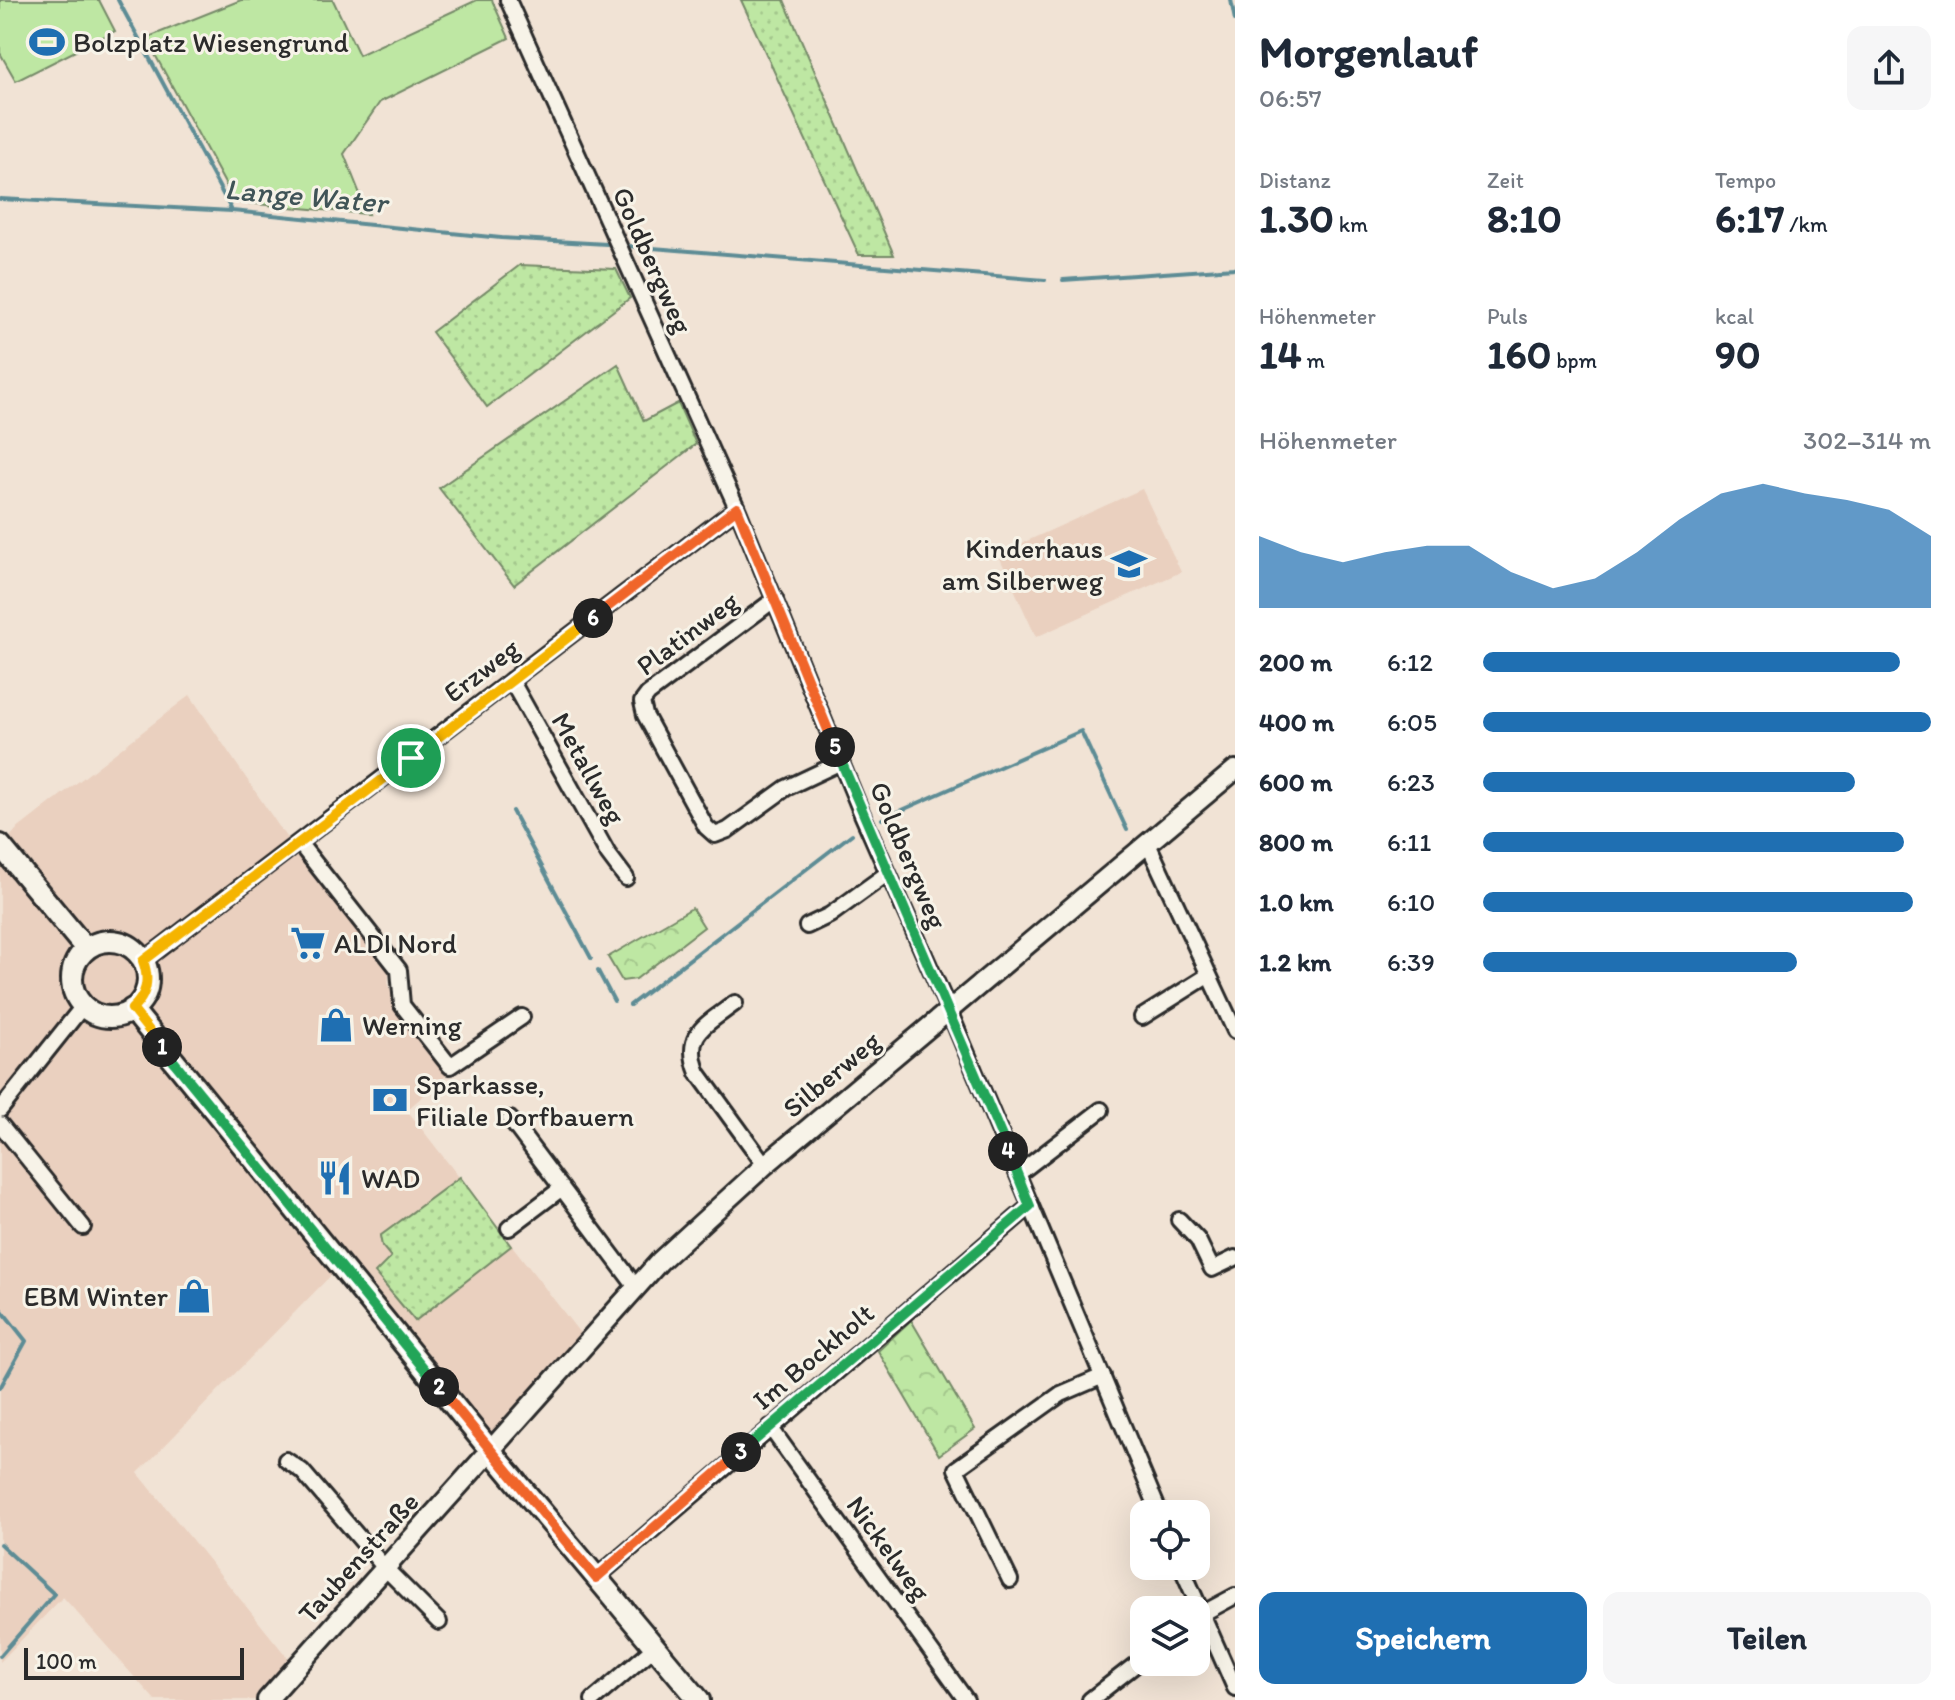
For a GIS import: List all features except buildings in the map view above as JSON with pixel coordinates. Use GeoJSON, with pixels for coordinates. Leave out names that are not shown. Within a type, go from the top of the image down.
{"type":"FeatureCollection","features":[{"type":"Feature","properties":{"kind":"main road"},"geometry":{"type":"LineString","coordinates":[[0,845],[86,949]]}},
{"type":"Feature","properties":{"kind":"main road"},"geometry":{"type":"LineString","coordinates":[[104,941],[116,941],[127,945],[143,961],[147,971],[145,993],[132,1009],[107,1017],[83,1006],[72,985],[72,972],[86,949],[104,941]]}},
{"type":"Feature","properties":{"kind":"main road"},"geometry":{"type":"LineString","coordinates":[[132,1009],[490,1450],[699,1700]]}},
{"type":"Feature","properties":{"kind":"street"},"geometry":{"type":"LineString","coordinates":[[509,0],[515,0]]}},
{"type":"Feature","properties":{"kind":"street","name":"Goldbergweg"},"geometry":{"type":"LineString","coordinates":[[509,0],[737,508],[841,762],[1154,1500]]}},
{"type":"Feature","properties":{"kind":"street","name":"Erzweg"},"geometry":{"type":"LineString","coordinates":[[143,961],[737,508]]}},
{"type":"Feature","properties":{"kind":"street","name":"Platinweg"},"geometry":{"type":"LineString","coordinates":[[775,599],[648,694],[642,702],[645,715],[706,827],[715,835],[728,830],[786,788],[841,762]]}},
{"type":"Feature","properties":{"kind":"street","name":"Metallweg"},"geometry":{"type":"LineString","coordinates":[[511,680],[608,854],[626,878]]}},
{"type":"Feature","properties":{"kind":"street","name":"Silberweg"},"geometry":{"type":"LineString","coordinates":[[490,1450],[636,1287],[765,1165],[1149,846],[1235,770]]}},
{"type":"Feature","properties":{"kind":"street"},"geometry":{"type":"LineString","coordinates":[[300,844],[399,970],[402,1005],[450,1066],[522,1017]]}},
{"type":"Feature","properties":{"kind":"street"},"geometry":{"type":"LineString","coordinates":[[1149,846],[1209,975],[1230,1004],[1235,1031]]}},
{"type":"Feature","properties":{"kind":"street"},"geometry":{"type":"LineString","coordinates":[[807,926],[830,915],[888,873]]}},
{"type":"Feature","properties":{"kind":"street"},"geometry":{"type":"LineString","coordinates":[[1142,1017],[1209,975]]}},
{"type":"Feature","properties":{"kind":"street"},"geometry":{"type":"LineString","coordinates":[[735,1003],[695,1036],[691,1056],[698,1073],[765,1165]]}},
{"type":"Feature","properties":{"kind":"street"},"geometry":{"type":"LineString","coordinates":[[0,1110],[83,1006]]}},
{"type":"Feature","properties":{"kind":"street"},"geometry":{"type":"LineString","coordinates":[[1018,1174],[1101,1110]]}},
{"type":"Feature","properties":{"kind":"street"},"geometry":{"type":"LineString","coordinates":[[510,1119],[636,1287]]}},
{"type":"Feature","properties":{"kind":"street"},"geometry":{"type":"LineString","coordinates":[[0,1124],[83,1227]]}},
{"type":"Feature","properties":{"kind":"street"},"geometry":{"type":"LineString","coordinates":[[509,1228],[562,1188]]}},
{"type":"Feature","properties":{"kind":"street","name":"Im Bockholt"},"geometry":{"type":"LineString","coordinates":[[596,1578],[1030,1206]]}},
{"type":"Feature","properties":{"kind":"street"},"geometry":{"type":"LineString","coordinates":[[1179,1220],[1198,1240],[1212,1269],[1235,1258]]}},
{"type":"Feature","properties":{"kind":"street"},"geometry":{"type":"LineString","coordinates":[[1010,1580],[956,1469],[1061,1394],[1103,1376]]}},
{"type":"Feature","properties":{"kind":"street","name":"Nickelweg"},"geometry":{"type":"LineString","coordinates":[[770,1427],[966,1700]]}},
{"type":"Feature","properties":{"kind":"street","name":"Taubenstraße"},"geometry":{"type":"LineString","coordinates":[[267,1700],[490,1450]]}},
{"type":"Feature","properties":{"kind":"street"},"geometry":{"type":"LineString","coordinates":[[286,1460],[302,1471],[385,1568],[439,1622]]}},
{"type":"Feature","properties":{"kind":"street"},"geometry":{"type":"LineString","coordinates":[[1210,1609],[1235,1596]]}},
{"type":"Feature","properties":{"kind":"street"},"geometry":{"type":"LineString","coordinates":[[1210,1639],[1235,1688]]}},
{"type":"Feature","properties":{"kind":"street"},"geometry":{"type":"LineString","coordinates":[[593,1700],[655,1647]]}},
{"type":"Feature","properties":{"kind":"street"},"geometry":{"type":"LineString","coordinates":[[1090,1700],[1130,1669]]}},
{"type":"Feature","properties":{"kind":"shaded area"},"geometry":{"type":"Polygon","coordinates":[[[1142,489],[1181,572],[1036,637],[998,554],[1142,489]]]}},
{"type":"Feature","properties":{"kind":"shaded area"},"geometry":{"type":"Polygon","coordinates":[[[190,695],[311,874],[389,968],[388,986],[448,1074],[407,1110],[586,1341],[490,1450],[341,1265],[138,1473],[296,1668],[267,1700],[155,1700],[63,1597],[0,1662],[0,849],[16,830],[190,695]]]}},
{"type":"Feature","properties":{"kind":"green space","name":"Bolzplatz Wiesengrund"},"geometry":{"type":"Polygon","coordinates":[[[0,0],[99,0],[115,31],[16,81],[0,53],[0,0]]]}},
{"type":"Feature","properties":{"kind":"green space"},"geometry":{"type":"Polygon","coordinates":[[[241,0],[333,0],[359,55],[477,0],[492,0],[509,38],[380,102],[344,154],[368,214],[235,202],[146,38],[241,0]]]}},
{"type":"Feature","properties":{"kind":"green space"},"geometry":{"type":"Polygon","coordinates":[[[741,0],[784,0],[894,255],[859,255],[741,0]]]}},
{"type":"Feature","properties":{"kind":"green space"},"geometry":{"type":"Polygon","coordinates":[[[520,265],[616,269],[630,298],[487,407],[432,332],[520,265]]]}},
{"type":"Feature","properties":{"kind":"green space"},"geometry":{"type":"Polygon","coordinates":[[[618,364],[644,421],[678,403],[696,444],[514,585],[439,488],[618,364]]]}},
{"type":"Feature","properties":{"kind":"green space"},"geometry":{"type":"Polygon","coordinates":[[[692,908],[704,927],[636,979],[622,981],[608,957],[692,908]]]}},
{"type":"Feature","properties":{"kind":"green space"},"geometry":{"type":"Polygon","coordinates":[[[460,1177],[511,1246],[415,1321],[375,1273],[391,1257],[382,1246],[380,1236],[460,1177]]]}},
{"type":"Feature","properties":{"kind":"green space"},"geometry":{"type":"Polygon","coordinates":[[[911,1320],[975,1429],[939,1455],[878,1351],[911,1320]]]}},
{"type":"Feature","properties":{"kind":"waterway"},"geometry":{"type":"LineString","coordinates":[[118,0],[231,209]]}},
{"type":"Feature","properties":{"kind":"waterway"},"geometry":{"type":"LineString","coordinates":[[1231,0],[1235,20]]}},
{"type":"Feature","properties":{"kind":"waterway","name":"Lange Water"},"geometry":{"type":"LineString","coordinates":[[0,199],[232,211],[501,238],[607,244]]}},
{"type":"Feature","properties":{"kind":"waterway","name":"Lange Water"},"geometry":{"type":"LineString","coordinates":[[628,246],[1045,280]]}},
{"type":"Feature","properties":{"kind":"waterway","name":"Lange Water"},"geometry":{"type":"LineString","coordinates":[[1063,280],[1235,268]]}},
{"type":"Feature","properties":{"kind":"waterway"},"geometry":{"type":"LineString","coordinates":[[882,819],[1081,731],[1127,830]]}},
{"type":"Feature","properties":{"kind":"waterway"},"geometry":{"type":"LineString","coordinates":[[512,811],[591,958]]}},
{"type":"Feature","properties":{"kind":"waterway"},"geometry":{"type":"LineString","coordinates":[[630,1005],[852,834]]}},
{"type":"Feature","properties":{"kind":"waterway"},"geometry":{"type":"LineString","coordinates":[[598,971],[614,1001]]}},
{"type":"Feature","properties":{"kind":"waterway"},"geometry":{"type":"LineString","coordinates":[[0,1308],[26,1341],[0,1388]]}},
{"type":"Feature","properties":{"kind":"waterway"},"geometry":{"type":"LineString","coordinates":[[0,1544],[54,1594],[0,1656]]}},
{"type":"Feature","properties":{"kind":"place","name":"Bolzplatz Wiesengrund"},"geometry":{"type":"Point","coordinates":[47,42]}},
{"type":"Feature","properties":{"kind":"place","name":"Kinderhaus am Silberweg"},"geometry":{"type":"Point","coordinates":[1129,564]}},
{"type":"Feature","properties":{"kind":"place","name":"ALDI Nord"},"geometry":{"type":"Point","coordinates":[308,943]}},
{"type":"Feature","properties":{"kind":"place","name":"Werning"},"geometry":{"type":"Point","coordinates":[336,1025]}},
{"type":"Feature","properties":{"kind":"place","name":"Sparkasse, Filiale Dorfbauern"},"geometry":{"type":"Point","coordinates":[390,1100]}},
{"type":"Feature","properties":{"kind":"place","name":"WAD"},"geometry":{"type":"Point","coordinates":[335,1178]}},
{"type":"Feature","properties":{"kind":"place","name":"EBM Winter"},"geometry":{"type":"Point","coordinates":[194,1296]}},
{"type":"Feature","properties":{"kind":"route"},"geometry":{"type":"LineString","coordinates":[[737,508],[862,814],[950,1013],[1030,1206],[596,1578],[132,1009],[145,993],[147,971],[143,961],[411,758],[737,508]]}}]}
